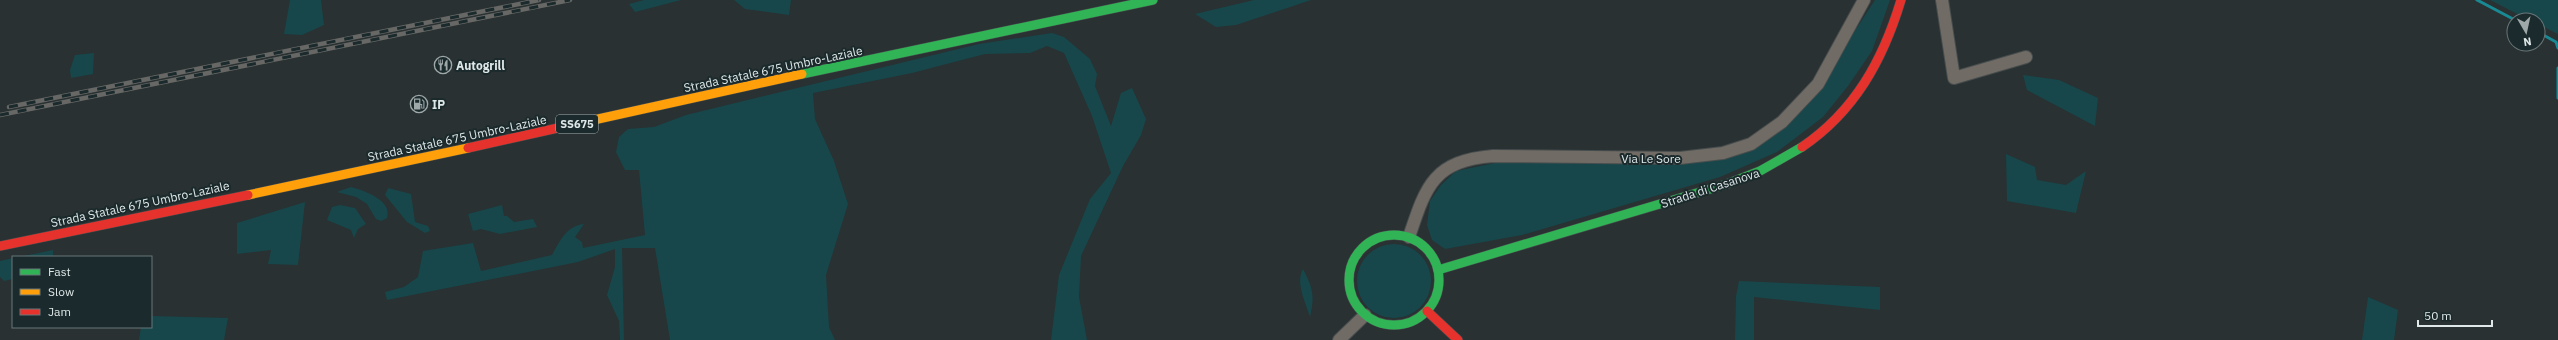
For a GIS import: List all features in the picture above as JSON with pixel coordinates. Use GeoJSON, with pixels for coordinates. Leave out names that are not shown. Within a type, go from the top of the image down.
{"type":"FeatureCollection","features":[{"type":"Feature","properties":{"kind":"main road","name":"Strada Statale 675 Umbro-Laziale"},"geometry":{"type":"LineString","coordinates":[[0,246],[135,216],[293,186],[1000,31],[1153,0]]}},
{"type":"Feature","properties":{"kind":"main road","name":"Strada di Casanova"},"geometry":{"type":"LineString","coordinates":[[1438,270],[1727,184],[1754,175],[1782,162],[1828,128],[1846,110],[1869,80],[1885,49],[1901,0]]}},
{"type":"Feature","properties":{"kind":"main road"},"geometry":{"type":"LineString","coordinates":[[1393,235],[1409,237],[1428,250],[1438,270],[1438,292],[1427,311],[1413,321],[1397,326],[1380,323],[1364,315],[1352,298],[1349,288],[1350,268],[1354,258],[1360,249],[1378,238],[1393,235]]}},
{"type":"Feature","properties":{"kind":"main road"},"geometry":{"type":"LineString","coordinates":[[1427,311],[1458,340]]}},
{"type":"Feature","properties":{"kind":"street","name":"Via Le Sore"},"geometry":{"type":"LineString","coordinates":[[1409,237],[1428,187],[1450,166],[1467,159],[1492,156],[1680,158],[1723,153],[1751,144],[1782,122],[1815,88],[1834,58],[1864,0]]}},
{"type":"Feature","properties":{"kind":"street"},"geometry":{"type":"LineString","coordinates":[[1942,0],[1954,78],[2026,57]]}},
{"type":"Feature","properties":{"kind":"street"},"geometry":{"type":"LineString","coordinates":[[1339,340],[1364,315]]}},
{"type":"Feature","properties":{"kind":"shaded area"},"geometry":{"type":"Polygon","coordinates":[[[290,0],[321,0],[324,25],[302,35],[284,34],[290,0]]]}},
{"type":"Feature","properties":{"kind":"shaded area"},"geometry":{"type":"Polygon","coordinates":[[[644,0],[681,0],[635,12],[629,4],[644,0]]]}},
{"type":"Feature","properties":{"kind":"shaded area"},"geometry":{"type":"Polygon","coordinates":[[[734,0],[791,0],[789,15],[745,9],[734,0]]]}},
{"type":"Feature","properties":{"kind":"shaded area"},"geometry":{"type":"Polygon","coordinates":[[[1254,0],[1311,0],[1236,25],[1216,27],[1195,14],[1254,0]]]}},
{"type":"Feature","properties":{"kind":"shaded area"},"geometry":{"type":"Polygon","coordinates":[[[1875,0],[1890,0],[1872,51],[1848,86],[1823,117],[1777,152],[1720,177],[1522,235],[1445,249],[1432,240],[1427,225],[1430,201],[1441,185],[1456,171],[1505,161],[1750,150],[1781,130],[1808,103],[1875,0]]]}},
{"type":"Feature","properties":{"kind":"shaded area"},"geometry":{"type":"Polygon","coordinates":[[[2490,0],[2558,0],[2558,34],[2546,28],[2546,12],[2513,12],[2490,0]]]}},
{"type":"Feature","properties":{"kind":"shaded area"},"geometry":{"type":"Polygon","coordinates":[[[1052,33],[1064,37],[1090,59],[1097,74],[1095,86],[1111,126],[1121,93],[1132,88],[1146,119],[1141,135],[1123,166],[1081,256],[1079,297],[1087,340],[1051,340],[1059,275],[1090,199],[1111,173],[1092,116],[1064,53],[1047,46],[1030,53],[985,54],[912,73],[813,93],[815,119],[834,161],[848,204],[826,275],[829,327],[835,340],[670,340],[655,248],[622,248],[624,340],[620,340],[619,321],[607,295],[615,267],[615,249],[578,262],[387,300],[385,292],[404,287],[418,277],[423,251],[473,243],[481,271],[552,255],[564,235],[578,225],[584,224],[575,237],[582,242],[583,248],[645,235],[639,170],[625,170],[616,152],[619,137],[628,129],[654,127],[686,115],[979,44],[1052,33]]]}},
{"type":"Feature","properties":{"kind":"shaded area"},"geometry":{"type":"Polygon","coordinates":[[[94,53],[93,74],[71,78],[70,70],[75,55],[94,53]]]}},
{"type":"Feature","properties":{"kind":"shaded area"},"geometry":{"type":"Polygon","coordinates":[[[2023,75],[2059,80],[2098,98],[2095,126],[2027,90],[2023,75]]]}},
{"type":"Feature","properties":{"kind":"shaded area"},"geometry":{"type":"Polygon","coordinates":[[[2006,154],[2035,167],[2037,180],[2066,185],[2086,171],[2076,213],[2007,201],[2006,154]]]}},
{"type":"Feature","properties":{"kind":"shaded area"},"geometry":{"type":"Polygon","coordinates":[[[351,187],[369,193],[381,201],[386,206],[388,212],[387,218],[381,221],[376,219],[367,204],[356,197],[337,192],[351,187]]]}},
{"type":"Feature","properties":{"kind":"shaded area"},"geometry":{"type":"Polygon","coordinates":[[[388,188],[411,194],[415,222],[428,226],[430,231],[425,233],[407,222],[385,195],[388,188]]]}},
{"type":"Feature","properties":{"kind":"shaded area"},"geometry":{"type":"Polygon","coordinates":[[[305,202],[298,265],[268,264],[271,250],[237,254],[237,223],[305,202]]]}},
{"type":"Feature","properties":{"kind":"shaded area"},"geometry":{"type":"Polygon","coordinates":[[[340,205],[355,208],[366,224],[358,229],[354,238],[351,230],[327,220],[332,207],[340,205]]]}},
{"type":"Feature","properties":{"kind":"shaded area"},"geometry":{"type":"Polygon","coordinates":[[[502,205],[504,216],[507,216],[514,222],[533,219],[537,227],[500,234],[481,229],[473,231],[468,214],[502,205]]]}},
{"type":"Feature","properties":{"kind":"shaded area"},"geometry":{"type":"Polygon","coordinates":[[[1394,244],[1415,250],[1425,260],[1431,281],[1425,302],[1415,312],[1394,318],[1373,312],[1363,302],[1357,281],[1363,260],[1373,250],[1394,244]]]}},
{"type":"Feature","properties":{"kind":"shaded area"},"geometry":{"type":"Polygon","coordinates":[[[53,250],[53,256],[24,256],[53,250]]]}},
{"type":"Feature","properties":{"kind":"shaded area"},"geometry":{"type":"Polygon","coordinates":[[[12,258],[12,279],[4,281],[0,277],[0,261],[12,258]]]}},
{"type":"Feature","properties":{"kind":"shaded area"},"geometry":{"type":"Polygon","coordinates":[[[1303,269],[1311,287],[1313,298],[1310,317],[1301,287],[1300,280],[1303,269]]]}},
{"type":"Feature","properties":{"kind":"shaded area"},"geometry":{"type":"Polygon","coordinates":[[[1739,281],[1880,287],[1880,310],[1754,297],[1754,340],[1735,340],[1736,296],[1739,281]]]}},
{"type":"Feature","properties":{"kind":"shaded area"},"geometry":{"type":"Polygon","coordinates":[[[2368,297],[2398,310],[2394,340],[2362,340],[2368,297]]]}},
{"type":"Feature","properties":{"kind":"shaded area"},"geometry":{"type":"Polygon","coordinates":[[[152,316],[228,318],[224,340],[139,340],[141,328],[152,328],[152,316]]]}},
{"type":"Feature","properties":{"kind":"waterway"},"geometry":{"type":"LineString","coordinates":[[2477,0],[2506,15]]}},
{"type":"Feature","properties":{"kind":"waterway"},"geometry":{"type":"LineString","coordinates":[[2546,36],[2556,42],[2558,48]]}},
{"type":"Feature","properties":{"kind":"waterway"},"geometry":{"type":"LineString","coordinates":[[2558,68],[2558,98]]}},
{"type":"Feature","properties":{"kind":"railway"},"geometry":{"type":"LineString","coordinates":[[9,107],[539,0]]}},
{"type":"Feature","properties":{"kind":"railway"},"geometry":{"type":"LineString","coordinates":[[0,115],[570,0]]}},
{"type":"Feature","properties":{"kind":"traffic: fast"},"geometry":{"type":"LineString","coordinates":[[802,74],[1153,0]]}},
{"type":"Feature","properties":{"kind":"traffic: fast"},"geometry":{"type":"LineString","coordinates":[[1438,270],[1727,184],[1760,171],[1802,147]]}},
{"type":"Feature","properties":{"kind":"traffic: fast"},"geometry":{"type":"LineString","coordinates":[[1394,235],[1411,238],[1426,248],[1436,263],[1439,280],[1436,297],[1426,312],[1411,322],[1394,325],[1377,322],[1362,312],[1352,297],[1349,280],[1352,263],[1362,248],[1377,238],[1394,235]]}},
{"type":"Feature","properties":{"kind":"traffic: slow"},"geometry":{"type":"LineString","coordinates":[[589,121],[802,74]]}},
{"type":"Feature","properties":{"kind":"traffic: slow"},"geometry":{"type":"LineString","coordinates":[[248,195],[468,148]]}},
{"type":"Feature","properties":{"kind":"traffic: jam"},"geometry":{"type":"LineString","coordinates":[[1802,147],[1821,133],[1837,117],[1865,82],[1885,43],[1901,0]]}},
{"type":"Feature","properties":{"kind":"traffic: jam"},"geometry":{"type":"LineString","coordinates":[[468,148],[589,121]]}},
{"type":"Feature","properties":{"kind":"traffic: jam"},"geometry":{"type":"LineString","coordinates":[[0,246],[248,195]]}},
{"type":"Feature","properties":{"kind":"traffic: jam"},"geometry":{"type":"LineString","coordinates":[[1427,311],[1458,340]]}},
{"type":"Feature","properties":{"kind":"place","name":"Autogrill"},"geometry":{"type":"Point","coordinates":[443,65]}},
{"type":"Feature","properties":{"kind":"place","name":"IP"},"geometry":{"type":"Point","coordinates":[419,104]}}]}
